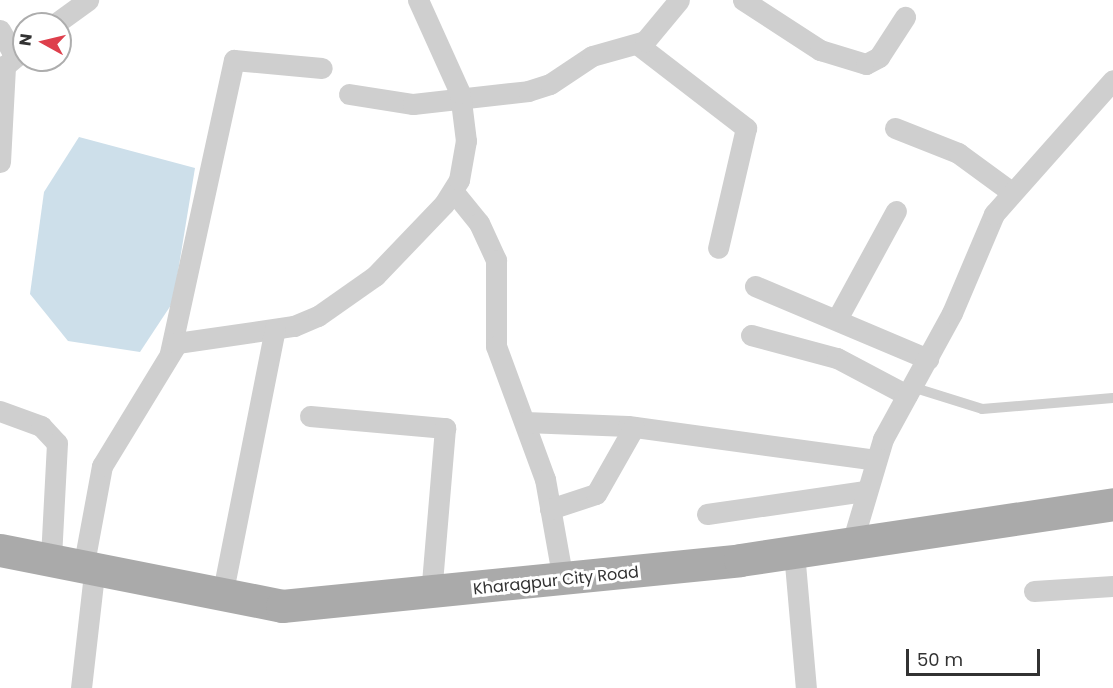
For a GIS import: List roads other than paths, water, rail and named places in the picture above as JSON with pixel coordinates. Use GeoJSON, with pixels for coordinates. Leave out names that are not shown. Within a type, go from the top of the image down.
{"type":"FeatureCollection","features":[{"type":"Feature","properties":{"kind":"main road","name":"Kharagpur City Road"},"geometry":{"type":"LineString","coordinates":[[0,550],[90,564],[222,596],[282,606],[431,595],[794,552],[1113,504]]}},
{"type":"Feature","properties":{"kind":"street"},"geometry":{"type":"LineString","coordinates":[[72,12],[88,0]]}},
{"type":"Feature","properties":{"kind":"street"},"geometry":{"type":"LineString","coordinates":[[170,353],[191,337],[275,329],[318,316],[375,276],[453,191],[465,152],[462,100],[453,69],[418,0]]}},
{"type":"Feature","properties":{"kind":"street"},"geometry":{"type":"LineString","coordinates":[[349,94],[413,104],[462,100],[550,84],[592,56],[637,44],[679,0]]}},
{"type":"Feature","properties":{"kind":"street"},"geometry":{"type":"LineString","coordinates":[[743,0],[820,50],[866,64],[879,57],[905,17]]}},
{"type":"Feature","properties":{"kind":"street"},"geometry":{"type":"LineString","coordinates":[[0,30],[11,61],[0,162]]}},
{"type":"Feature","properties":{"kind":"street"},"geometry":{"type":"LineString","coordinates":[[637,44],[746,128],[718,248]]}},
{"type":"Feature","properties":{"kind":"street"},"geometry":{"type":"LineString","coordinates":[[81,688],[90,564],[102,466],[170,353],[234,60],[322,68]]}},
{"type":"Feature","properties":{"kind":"street"},"geometry":{"type":"LineString","coordinates":[[852,543],[865,490],[876,460],[928,359],[994,214],[1010,191],[1113,80]]}},
{"type":"Feature","properties":{"kind":"street"},"geometry":{"type":"LineString","coordinates":[[895,128],[958,153],[1010,191]]}},
{"type":"Feature","properties":{"kind":"street"},"geometry":{"type":"LineString","coordinates":[[453,191],[479,223],[496,260],[496,346],[525,422],[550,508],[563,580]]}},
{"type":"Feature","properties":{"kind":"street"},"geometry":{"type":"LineString","coordinates":[[837,319],[896,211]]}},
{"type":"Feature","properties":{"kind":"street"},"geometry":{"type":"LineString","coordinates":[[755,286],[928,359]]}},
{"type":"Feature","properties":{"kind":"street"},"geometry":{"type":"LineString","coordinates":[[222,596],[275,329]]}},
{"type":"Feature","properties":{"kind":"street"},"geometry":{"type":"LineString","coordinates":[[751,335],[837,358],[910,391]]}},
{"type":"Feature","properties":{"kind":"street"},"geometry":{"type":"LineString","coordinates":[[0,411],[41,426],[57,443],[51,558]]}},
{"type":"Feature","properties":{"kind":"street"},"geometry":{"type":"LineString","coordinates":[[310,416],[445,428],[431,595]]}},
{"type":"Feature","properties":{"kind":"street"},"geometry":{"type":"LineString","coordinates":[[525,422],[634,427],[876,460]]}},
{"type":"Feature","properties":{"kind":"street"},"geometry":{"type":"LineString","coordinates":[[550,508],[596,494],[634,427]]}},
{"type":"Feature","properties":{"kind":"street"},"geometry":{"type":"LineString","coordinates":[[707,514],[865,490]]}},
{"type":"Feature","properties":{"kind":"street"},"geometry":{"type":"LineString","coordinates":[[794,552],[806,688]]}},
{"type":"Feature","properties":{"kind":"street"},"geometry":{"type":"LineString","coordinates":[[1034,591],[1113,586]]}},
{"type":"Feature","properties":{"kind":"lane"},"geometry":{"type":"LineString","coordinates":[[910,391],[982,409],[1113,398]]}},
{"type":"Feature","properties":{"kind":"water"},"geometry":{"type":"Polygon","coordinates":[[[79,137],[195,168],[173,302],[140,352],[68,341],[30,294],[44,192],[79,137]]]}}]}
